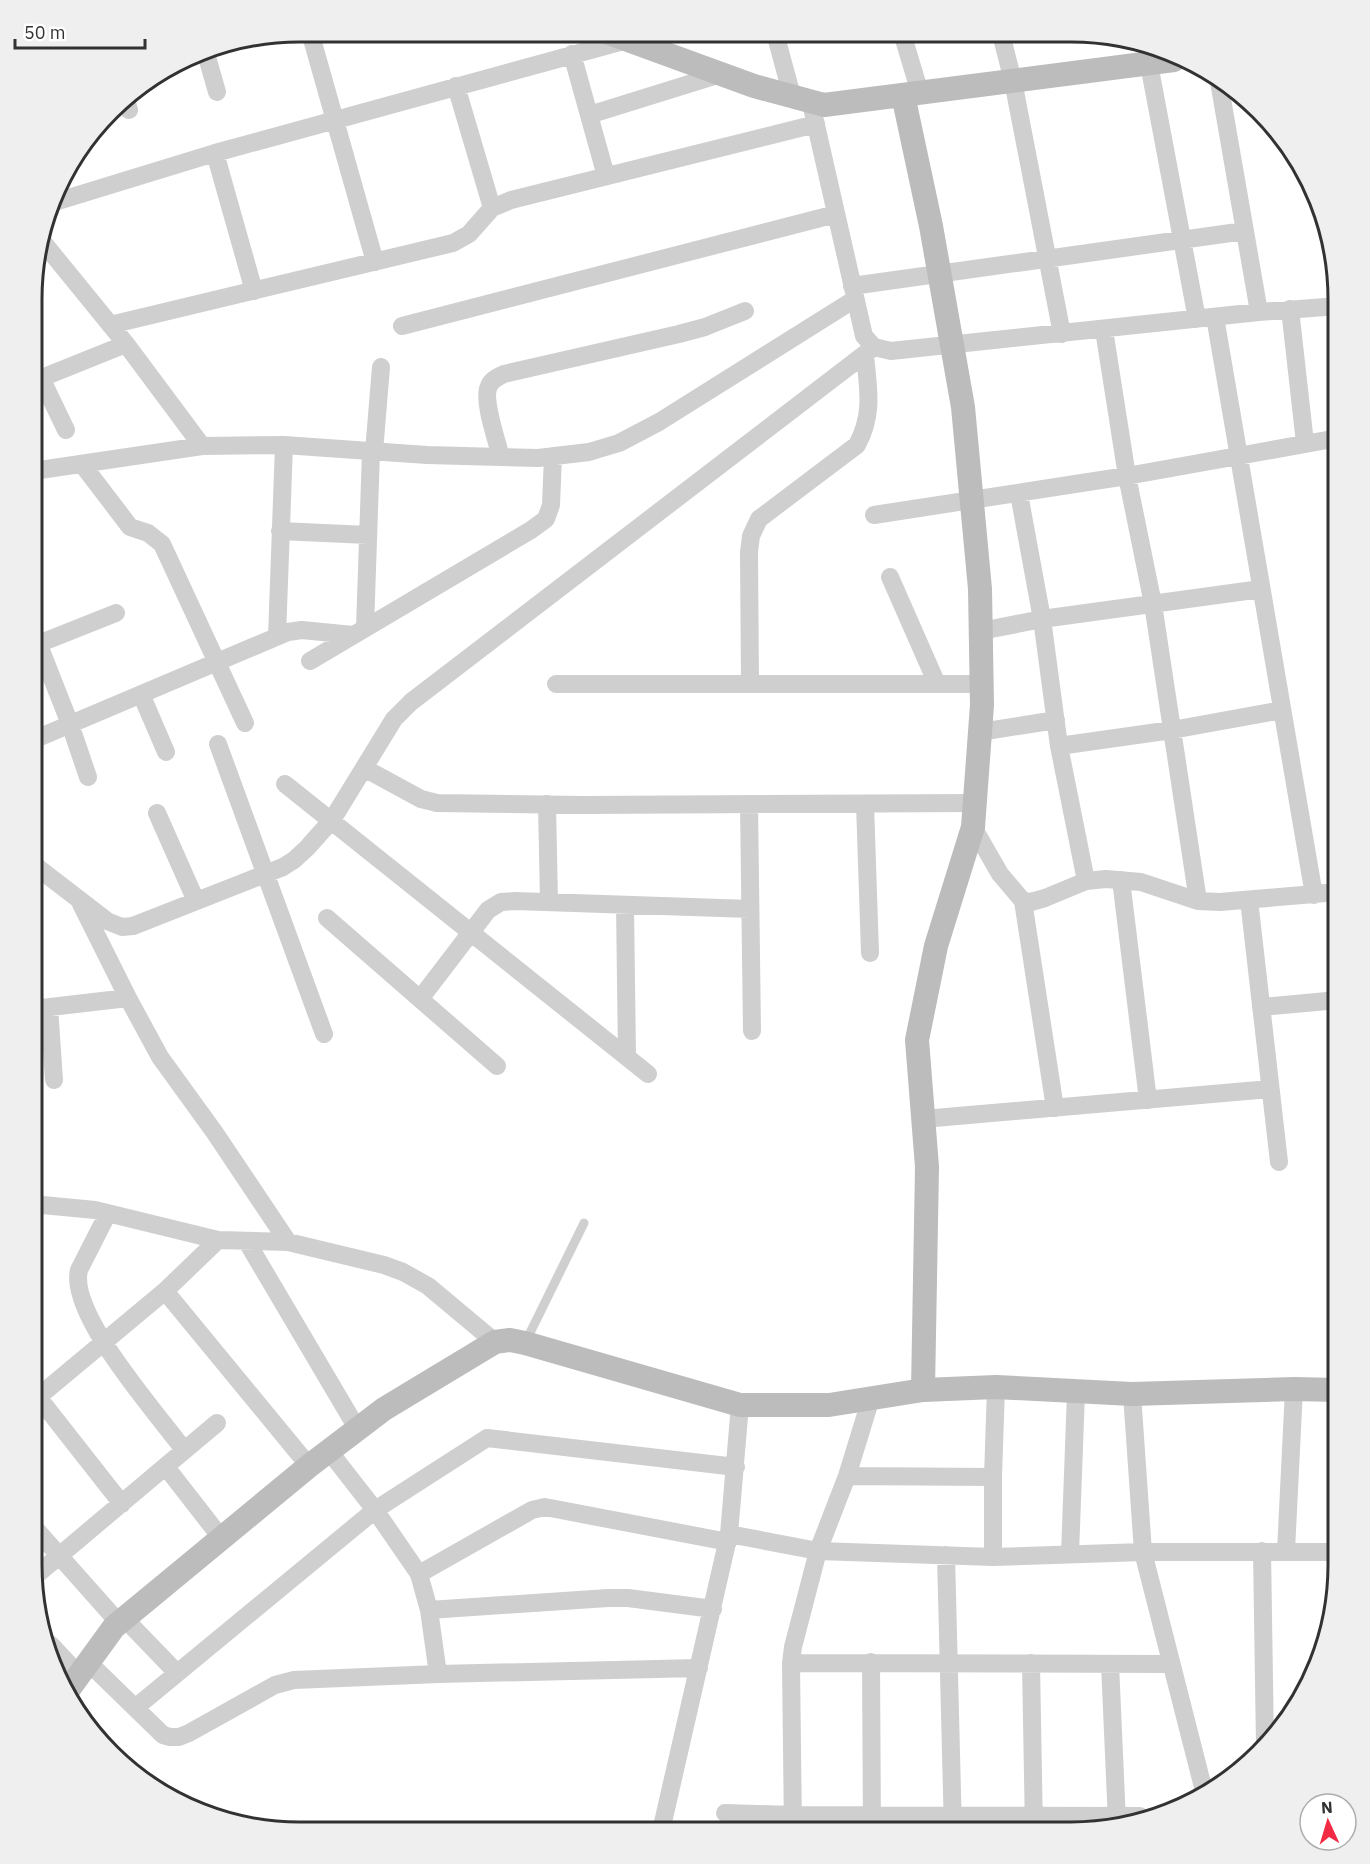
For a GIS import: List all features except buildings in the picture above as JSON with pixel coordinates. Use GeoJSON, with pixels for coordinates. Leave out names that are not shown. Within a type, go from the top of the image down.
{"type":"FeatureCollection","features":[{"type":"Feature","properties":{"kind":"street"},"geometry":{"type":"LineString","coordinates":[[313,42],[375,262]]}},
{"type":"Feature","properties":{"kind":"street"},"geometry":{"type":"LineString","coordinates":[[63,200],[215,153],[572,54],[601,42]]}},
{"type":"Feature","properties":{"kind":"street"},"geometry":{"type":"LineString","coordinates":[[633,42],[806,107]]}},
{"type":"Feature","properties":{"kind":"street"},"geometry":{"type":"LineString","coordinates":[[750,684],[749,552],[751,536],[759,519],[857,445],[866,429],[869,407],[870,351],[864,336],[836,214],[806,107],[779,42]]}},
{"type":"Feature","properties":{"kind":"street"},"geometry":{"type":"LineString","coordinates":[[903,42],[963,407],[980,589],[981,632],[980,732],[974,815],[936,945],[917,1040],[927,1167],[923,1390]]}},
{"type":"Feature","properties":{"kind":"street"},"geometry":{"type":"LineString","coordinates":[[1003,42],[1013,81],[1062,334]]}},
{"type":"Feature","properties":{"kind":"street"},"geometry":{"type":"LineString","coordinates":[[572,54],[606,176]]}},
{"type":"Feature","properties":{"kind":"street"},"geometry":{"type":"LineString","coordinates":[[208,59],[217,92]]}},
{"type":"Feature","properties":{"kind":"street"},"geometry":{"type":"LineString","coordinates":[[110,325],[453,243],[468,234],[492,208],[511,200],[606,176],[806,107],[1164,60]]}},
{"type":"Feature","properties":{"kind":"street"},"geometry":{"type":"LineString","coordinates":[[1166,61],[1182,239],[1206,318],[1238,456],[1314,895]]}},
{"type":"Feature","properties":{"kind":"street"},"geometry":{"type":"LineString","coordinates":[[589,116],[721,74]]}},
{"type":"Feature","properties":{"kind":"street"},"geometry":{"type":"LineString","coordinates":[[456,86],[492,208]]}},
{"type":"Feature","properties":{"kind":"street"},"geometry":{"type":"LineString","coordinates":[[1220,90],[1259,312]]}},
{"type":"Feature","properties":{"kind":"street"},"geometry":{"type":"LineString","coordinates":[[215,153],[254,291]]}},
{"type":"Feature","properties":{"kind":"street"},"geometry":{"type":"LineString","coordinates":[[402,326],[836,214]]}},
{"type":"Feature","properties":{"kind":"street"},"geometry":{"type":"LineString","coordinates":[[42,470],[202,446],[284,445],[373,452],[501,457],[553,456],[588,452],[619,443],[659,422],[854,292],[940,274],[1245,231]]}},
{"type":"Feature","properties":{"kind":"street"},"geometry":{"type":"LineString","coordinates":[[47,248],[126,344],[202,446]]}},
{"type":"Feature","properties":{"kind":"street"},"geometry":{"type":"LineString","coordinates":[[42,871],[107,921],[122,927],[133,926],[266,874],[294,860],[332,820],[394,719],[411,702],[870,351],[891,351],[1328,307]]}},
{"type":"Feature","properties":{"kind":"street"},"geometry":{"type":"LineString","coordinates":[[1290,309],[1305,443]]}},
{"type":"Feature","properties":{"kind":"street"},"geometry":{"type":"LineString","coordinates":[[501,457],[487,400],[487,388],[493,379],[504,374],[705,327],[745,311]]}},
{"type":"Feature","properties":{"kind":"street"},"geometry":{"type":"LineString","coordinates":[[1104,330],[1127,476],[1153,604],[1198,901]]}},
{"type":"Feature","properties":{"kind":"street"},"geometry":{"type":"LineString","coordinates":[[42,378],[126,344]]}},
{"type":"Feature","properties":{"kind":"street"},"geometry":{"type":"LineString","coordinates":[[359,632],[381,367]]}},
{"type":"Feature","properties":{"kind":"street"},"geometry":{"type":"LineString","coordinates":[[42,389],[66,430]]}},
{"type":"Feature","properties":{"kind":"street"},"geometry":{"type":"LineString","coordinates":[[874,515],[1019,494],[1328,440]]}},
{"type":"Feature","properties":{"kind":"street"},"geometry":{"type":"LineString","coordinates":[[277,636],[284,445]]}},
{"type":"Feature","properties":{"kind":"street"},"geometry":{"type":"LineString","coordinates":[[310,661],[546,519],[551,506],[553,456]]}},
{"type":"Feature","properties":{"kind":"street"},"geometry":{"type":"LineString","coordinates":[[82,464],[130,527],[148,533],[162,544],[244,723]]}},
{"type":"Feature","properties":{"kind":"street"},"geometry":{"type":"LineString","coordinates":[[1019,494],[1042,619],[1059,746],[1086,881]]}},
{"type":"Feature","properties":{"kind":"street"},"geometry":{"type":"LineString","coordinates":[[280,531],[368,535]]}},
{"type":"Feature","properties":{"kind":"street"},"geometry":{"type":"LineString","coordinates":[[890,577],[936,684]]}},
{"type":"Feature","properties":{"kind":"street"},"geometry":{"type":"LineString","coordinates":[[981,632],[1042,619],[1261,589]]}},
{"type":"Feature","properties":{"kind":"street"},"geometry":{"type":"LineString","coordinates":[[42,638],[116,613]]}},
{"type":"Feature","properties":{"kind":"street"},"geometry":{"type":"LineString","coordinates":[[42,736],[277,636],[302,630],[359,632]]}},
{"type":"Feature","properties":{"kind":"street"},"geometry":{"type":"LineString","coordinates":[[42,657],[70,724],[88,777]]}},
{"type":"Feature","properties":{"kind":"street"},"geometry":{"type":"LineString","coordinates":[[556,684],[981,684]]}},
{"type":"Feature","properties":{"kind":"street"},"geometry":{"type":"LineString","coordinates":[[141,694],[166,752]]}},
{"type":"Feature","properties":{"kind":"street"},"geometry":{"type":"LineString","coordinates":[[1059,746],[1172,730],[1282,710]]}},
{"type":"Feature","properties":{"kind":"street"},"geometry":{"type":"LineString","coordinates":[[980,732],[1056,720]]}},
{"type":"Feature","properties":{"kind":"street"},"geometry":{"type":"LineString","coordinates":[[218,744],[324,1034]]}},
{"type":"Feature","properties":{"kind":"street"},"geometry":{"type":"LineString","coordinates":[[364,768],[421,799],[437,803],[865,804],[974,815]]}},
{"type":"Feature","properties":{"kind":"street"},"geometry":{"type":"LineString","coordinates":[[285,784],[648,1074]]}},
{"type":"Feature","properties":{"kind":"street"},"geometry":{"type":"LineString","coordinates":[[547,804],[549,902]]}},
{"type":"Feature","properties":{"kind":"street"},"geometry":{"type":"LineString","coordinates":[[749,804],[752,1031]]}},
{"type":"Feature","properties":{"kind":"street"},"geometry":{"type":"LineString","coordinates":[[865,804],[870,953]]}},
{"type":"Feature","properties":{"kind":"street"},"geometry":{"type":"LineString","coordinates":[[157,813],[196,901]]}},
{"type":"Feature","properties":{"kind":"street"},"geometry":{"type":"LineString","coordinates":[[974,815],[1000,874],[1023,901],[1055,1108]]}},
{"type":"Feature","properties":{"kind":"street"},"geometry":{"type":"LineString","coordinates":[[1023,901],[1031,902],[1045,898],[1086,881],[1121,880],[1141,882],[1198,901],[1220,902],[1328,893]]}},
{"type":"Feature","properties":{"kind":"street"},"geometry":{"type":"LineString","coordinates":[[1121,880],[1148,1100]]}},
{"type":"Feature","properties":{"kind":"street"},"geometry":{"type":"LineString","coordinates":[[1249,900],[1279,1161]]}},
{"type":"Feature","properties":{"kind":"street"},"geometry":{"type":"LineString","coordinates":[[80,901],[160,1057],[215,1133],[288,1242]]}},
{"type":"Feature","properties":{"kind":"street"},"geometry":{"type":"LineString","coordinates":[[420,999],[488,910],[501,902],[750,909]]}},
{"type":"Feature","properties":{"kind":"street"},"geometry":{"type":"LineString","coordinates":[[624,905],[627,1058]]}},
{"type":"Feature","properties":{"kind":"street"},"geometry":{"type":"LineString","coordinates":[[327,918],[497,1066]]}},
{"type":"Feature","properties":{"kind":"street"},"geometry":{"type":"LineString","coordinates":[[42,1008],[128,998]]}},
{"type":"Feature","properties":{"kind":"street"},"geometry":{"type":"LineString","coordinates":[[1261,1007],[1328,1001]]}},
{"type":"Feature","properties":{"kind":"street"},"geometry":{"type":"LineString","coordinates":[[42,1014],[54,1080]]}},
{"type":"Feature","properties":{"kind":"street"},"geometry":{"type":"LineString","coordinates":[[923,1119],[1270,1089]]}},
{"type":"Feature","properties":{"kind":"street"},"geometry":{"type":"LineString","coordinates":[[42,1205],[108,1213],[218,1240],[288,1242],[384,1265],[403,1272],[428,1286],[495,1342]]}},
{"type":"Feature","properties":{"kind":"street"},"geometry":{"type":"LineString","coordinates":[[108,1213],[79,1270],[77,1278],[81,1299],[103,1342],[184,1450]]}},
{"type":"Feature","properties":{"kind":"street"},"geometry":{"type":"LineString","coordinates":[[42,1394],[165,1291],[218,1240]]}},
{"type":"Feature","properties":{"kind":"street"},"geometry":{"type":"LineString","coordinates":[[247,1242],[358,1430]]}},
{"type":"Feature","properties":{"kind":"street"},"geometry":{"type":"LineString","coordinates":[[165,1291],[309,1466]]}},
{"type":"Feature","properties":{"kind":"street"},"geometry":{"type":"LineString","coordinates":[[78,1677],[122,1620],[309,1466],[384,1410],[495,1342],[510,1340],[525,1343],[740,1405],[829,1405],[923,1390],[996,1387],[1076,1393],[1132,1394],[1328,1390]]}},
{"type":"Feature","properties":{"kind":"street"},"geometry":{"type":"LineString","coordinates":[[993,1557],[996,1387]]}},
{"type":"Feature","properties":{"kind":"street"},"geometry":{"type":"LineString","coordinates":[[1286,1551],[1294,1389]]}},
{"type":"Feature","properties":{"kind":"street"},"geometry":{"type":"LineString","coordinates":[[1070,1554],[1076,1393]]}},
{"type":"Feature","properties":{"kind":"street"},"geometry":{"type":"LineString","coordinates":[[1132,1394],[1143,1552],[1203,1786]]}},
{"type":"Feature","properties":{"kind":"street"},"geometry":{"type":"LineString","coordinates":[[793,1822],[791,1663],[797,1630],[819,1551],[847,1476],[871,1398]]}},
{"type":"Feature","properties":{"kind":"street"},"geometry":{"type":"LineString","coordinates":[[663,1822],[728,1538],[740,1405]]}},
{"type":"Feature","properties":{"kind":"street"},"geometry":{"type":"LineString","coordinates":[[42,1408],[122,1504]]}},
{"type":"Feature","properties":{"kind":"street"},"geometry":{"type":"LineString","coordinates":[[42,1570],[217,1423]]}},
{"type":"Feature","properties":{"kind":"street"},"geometry":{"type":"LineString","coordinates":[[135,1708],[375,1510],[487,1438],[735,1467]]}},
{"type":"Feature","properties":{"kind":"street"},"geometry":{"type":"LineString","coordinates":[[329,1451],[375,1510],[419,1574],[429,1610],[438,1674]]}},
{"type":"Feature","properties":{"kind":"street"},"geometry":{"type":"LineString","coordinates":[[166,1467],[222,1539]]}},
{"type":"Feature","properties":{"kind":"street"},"geometry":{"type":"LineString","coordinates":[[847,1476],[993,1477]]}},
{"type":"Feature","properties":{"kind":"street"},"geometry":{"type":"LineString","coordinates":[[419,1574],[532,1510],[545,1507],[819,1551],[993,1557],[1143,1552],[1328,1552]]}},
{"type":"Feature","properties":{"kind":"street"},"geometry":{"type":"LineString","coordinates":[[42,1537],[59,1557],[177,1673]]}},
{"type":"Feature","properties":{"kind":"street"},"geometry":{"type":"LineString","coordinates":[[1262,1551],[1265,1733]]}},
{"type":"Feature","properties":{"kind":"street"},"geometry":{"type":"LineString","coordinates":[[946,1555],[952,1822]]}},
{"type":"Feature","properties":{"kind":"street"},"geometry":{"type":"LineString","coordinates":[[429,1610],[608,1598],[628,1598],[713,1609]]}},
{"type":"Feature","properties":{"kind":"street"},"geometry":{"type":"LineString","coordinates":[[59,1654],[78,1677],[135,1708],[163,1735],[170,1737],[179,1737],[189,1733],[284,1682],[438,1674],[699,1668]]}},
{"type":"Feature","properties":{"kind":"street"},"geometry":{"type":"LineString","coordinates":[[871,1662],[871,1822]]}},
{"type":"Feature","properties":{"kind":"street"},"geometry":{"type":"LineString","coordinates":[[791,1663],[1172,1664]]}},
{"type":"Feature","properties":{"kind":"street"},"geometry":{"type":"LineString","coordinates":[[1031,1663],[1033,1822]]}},
{"type":"Feature","properties":{"kind":"street"},"geometry":{"type":"LineString","coordinates":[[1110,1664],[1117,1818]]}},
{"type":"Feature","properties":{"kind":"street"},"geometry":{"type":"LineString","coordinates":[[725,1813],[786,1822]]}},
{"type":"Feature","properties":{"kind":"street"},"geometry":{"type":"LineString","coordinates":[[1067,1822],[1106,1820]]}},
{"type":"Feature","properties":{"kind":"lane"},"geometry":{"type":"LineString","coordinates":[[525,1343],[584,1223]]}}]}
